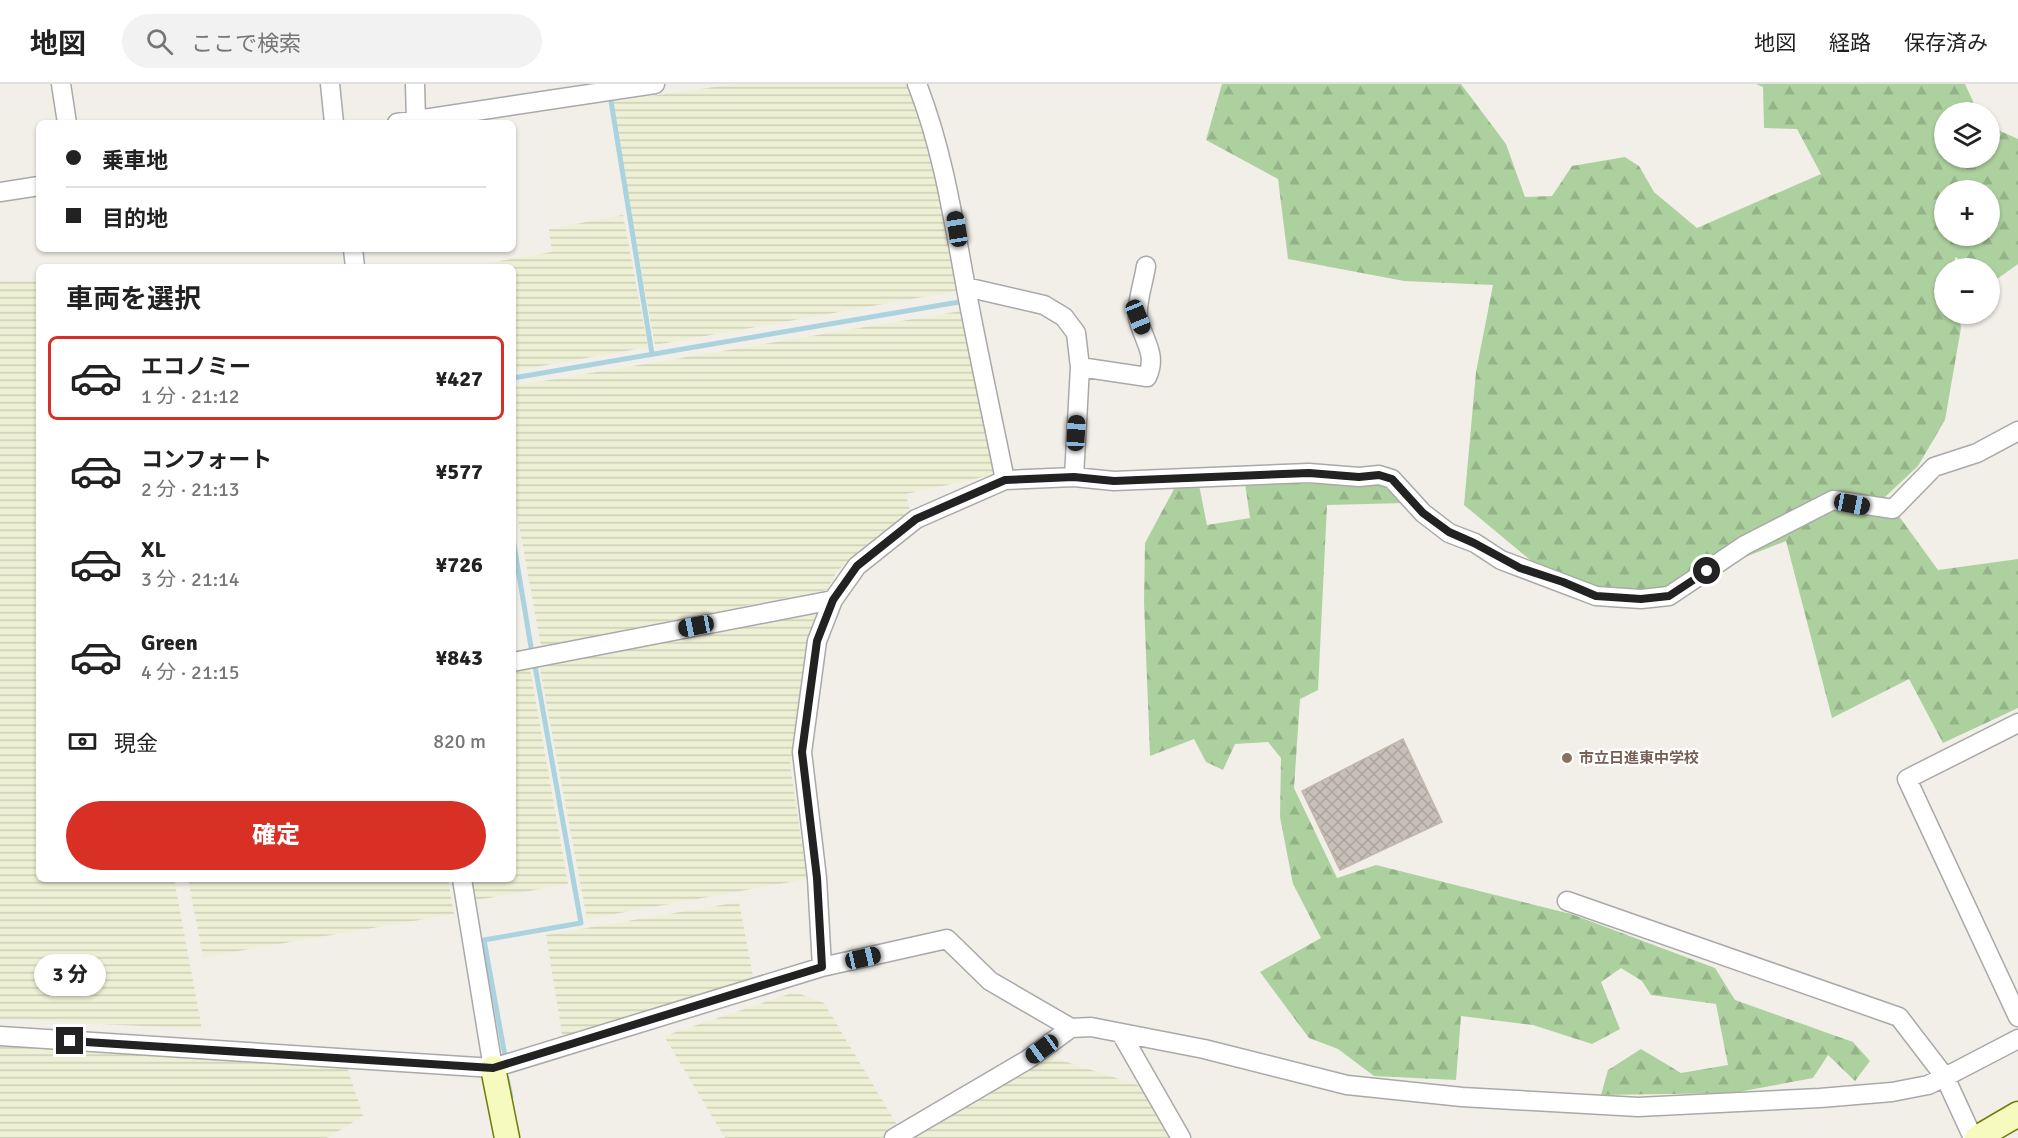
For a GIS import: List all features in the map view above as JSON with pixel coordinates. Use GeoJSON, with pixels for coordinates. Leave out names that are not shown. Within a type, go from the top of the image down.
{"type":"FeatureCollection","features":[{"type":"Feature","properties":{"kind":"street"},"geometry":{"type":"LineString","coordinates":[[61,84],[67,120]]}},
{"type":"Feature","properties":{"kind":"street"},"geometry":{"type":"LineString","coordinates":[[330,84],[334,120]]}},
{"type":"Feature","properties":{"kind":"street"},"geometry":{"type":"LineString","coordinates":[[415,84],[417,120],[655,84]]}},
{"type":"Feature","properties":{"kind":"street"},"geometry":{"type":"LineString","coordinates":[[917,84],[942,157],[1005,480]]}},
{"type":"Feature","properties":{"kind":"street"},"geometry":{"type":"LineString","coordinates":[[0,192],[36,186]]}},
{"type":"Feature","properties":{"kind":"street"},"geometry":{"type":"LineString","coordinates":[[1080,367],[1147,377],[1152,367],[1150,346],[1138,317],[1146,266]]}},
{"type":"Feature","properties":{"kind":"street"},"geometry":{"type":"LineString","coordinates":[[966,287],[1044,305],[1064,317],[1076,333],[1080,367],[1074,477]]}},
{"type":"Feature","properties":{"kind":"street"},"geometry":{"type":"LineString","coordinates":[[822,967],[817,878],[802,752],[817,641],[833,600],[857,566],[916,519],[1005,480],[1074,477],[1114,481],[1309,473],[1359,477],[1379,475],[1392,479],[1423,513],[1449,532],[1474,543],[1501,560],[1596,596],[1641,599],[1669,596],[1745,545],[1833,500],[1893,509],[1934,467],[1977,453],[2018,431]]}},
{"type":"Feature","properties":{"kind":"street"},"geometry":{"type":"LineString","coordinates":[[516,661],[833,600]]}},
{"type":"Feature","properties":{"kind":"street"},"geometry":{"type":"LineString","coordinates":[[2018,723],[1906,779],[2018,1017]]}},
{"type":"Feature","properties":{"kind":"street"},"geometry":{"type":"LineString","coordinates":[[462,882],[493,1068],[507,1138]]}},
{"type":"Feature","properties":{"kind":"street"},"geometry":{"type":"LineString","coordinates":[[1567,901],[1899,1017],[1922,1043],[1945,1077],[1975,1138],[2018,1114]]}},
{"type":"Feature","properties":{"kind":"street"},"geometry":{"type":"LineString","coordinates":[[0,1036],[493,1068],[822,967],[947,939],[990,981],[1071,1028],[1091,1027],[1122,1035],[1204,1049],[1347,1085],[1567,1105],[1638,1107],[1820,1098],[1892,1092],[1928,1084],[2018,1039]]}},
{"type":"Feature","properties":{"kind":"street"},"geometry":{"type":"LineString","coordinates":[[894,1138],[1027,1060],[1071,1028]]}},
{"type":"Feature","properties":{"kind":"street"},"geometry":{"type":"LineString","coordinates":[[1122,1035],[1181,1138]]}},
{"type":"Feature","properties":{"kind":"green space"},"geometry":{"type":"Polygon","coordinates":[[[735,84],[907,84],[925,133],[943,212],[956,291],[655,345],[610,102],[735,84]]]}},
{"type":"Feature","properties":{"kind":"green space"},"geometry":{"type":"Polygon","coordinates":[[[1222,84],[1461,84],[1506,144],[1525,197],[1552,196],[1572,166],[1625,157],[1639,166],[1654,192],[1697,228],[1821,174],[1797,129],[1764,128],[1763,87],[1756,84],[1965,84],[1973,102],[1934,102],[1934,168],[2000,168],[2000,131],[2018,139],[2018,264],[2000,277],[2000,258],[1934,258],[1934,324],[1960,324],[1961,328],[1945,420],[1918,466],[1885,497],[1938,570],[2018,559],[2018,708],[1943,743],[1909,679],[1832,718],[1786,541],[1662,590],[1601,589],[1546,573],[1464,505],[1476,372],[1493,285],[1404,281],[1288,259],[1278,179],[1206,140],[1222,84]]]}},
{"type":"Feature","properties":{"kind":"green space"},"geometry":{"type":"Polygon","coordinates":[[[623,215],[648,347],[516,370],[516,264],[482,264],[552,252],[549,229],[623,215]]]}},
{"type":"Feature","properties":{"kind":"green space"},"geometry":{"type":"Polygon","coordinates":[[[0,278],[2,281],[36,281],[36,882],[175,882],[202,1029],[0,1019],[0,278]]]}},
{"type":"Feature","properties":{"kind":"green space"},"geometry":{"type":"Polygon","coordinates":[[[967,310],[1001,473],[906,494],[910,511],[837,571],[827,590],[541,646],[516,508],[516,385],[967,310]]]}},
{"type":"Feature","properties":{"kind":"green space"},"geometry":{"type":"Polygon","coordinates":[[[1245,483],[1383,485],[1406,503],[1327,505],[1318,690],[1300,699],[1294,788],[1337,878],[1376,865],[1571,914],[1715,968],[1735,1000],[1853,1042],[1870,1061],[1855,1081],[1828,1055],[1813,1078],[1733,1093],[1601,1095],[1608,1070],[1641,1049],[1681,1073],[1728,1065],[1716,1004],[1651,995],[1642,981],[1621,968],[1601,982],[1620,1029],[1592,1044],[1533,1025],[1461,1016],[1456,1080],[1374,1076],[1338,1049],[1309,1038],[1260,972],[1321,938],[1293,884],[1280,817],[1281,758],[1268,742],[1235,744],[1223,770],[1206,762],[1194,739],[1150,756],[1144,602],[1145,543],[1174,489],[1199,485],[1207,525],[1250,518],[1245,483]]]}},
{"type":"Feature","properties":{"kind":"green space"},"geometry":{"type":"Polygon","coordinates":[[[817,608],[790,764],[807,879],[587,919],[539,664],[817,608]]]}},
{"type":"Feature","properties":{"kind":"green space"},"geometry":{"type":"Polygon","coordinates":[[[529,663],[568,884],[472,901],[469,882],[516,882],[516,665],[529,663]]]}},
{"type":"Feature","properties":{"kind":"green space"},"geometry":{"type":"Polygon","coordinates":[[[189,882],[449,882],[454,914],[203,957],[189,882]]]}},
{"type":"Feature","properties":{"kind":"green space"},"geometry":{"type":"Polygon","coordinates":[[[739,902],[754,981],[563,1040],[546,935],[739,902]]]}},
{"type":"Feature","properties":{"kind":"green space"},"geometry":{"type":"Polygon","coordinates":[[[795,992],[824,1003],[899,1128],[882,1138],[725,1138],[664,1036],[795,992]]]}},
{"type":"Feature","properties":{"kind":"green space"},"geometry":{"type":"Polygon","coordinates":[[[0,1041],[346,1064],[363,1116],[327,1138],[0,1138],[0,1041]]]}},
{"type":"Feature","properties":{"kind":"green space"},"geometry":{"type":"Polygon","coordinates":[[[1048,1056],[1141,1086],[1170,1138],[909,1138],[1048,1056]]]}},
{"type":"Feature","properties":{"kind":"building"},"geometry":{"type":"Polygon","coordinates":[[[1403,739],[1442,822],[1340,870],[1302,791],[1403,739]]]}},
{"type":"Feature","properties":{"kind":"waterway"},"geometry":{"type":"LineString","coordinates":[[610,95],[652,354]]}},
{"type":"Feature","properties":{"kind":"waterway"},"geometry":{"type":"LineString","coordinates":[[516,377],[965,301]]}},
{"type":"Feature","properties":{"kind":"waterway"},"geometry":{"type":"LineString","coordinates":[[516,557],[531,647]]}},
{"type":"Feature","properties":{"kind":"waterway"},"geometry":{"type":"LineString","coordinates":[[505,1056],[484,940],[581,923],[535,666]]}},
{"type":"Feature","properties":{"kind":"waterway"},"geometry":{"type":"LineString","coordinates":[[507,1078],[511,1097]]}},
{"type":"Feature","properties":{"kind":"place","name":"市立日進東中学校"},"geometry":{"type":"Point","coordinates":[1567,758]}},
{"type":"Feature","properties":{"kind":"route"},"geometry":{"type":"LineString","coordinates":[[70,1041],[493,1068],[822,967],[817,878],[802,752],[817,641],[833,600],[857,566],[916,519],[1005,480],[1074,477],[1114,481],[1163,477],[1240,478],[1309,473],[1359,477],[1379,475],[1392,479],[1423,513],[1449,532],[1474,543],[1501,560],[1596,596],[1641,599],[1669,596],[1707,571]]}}]}
